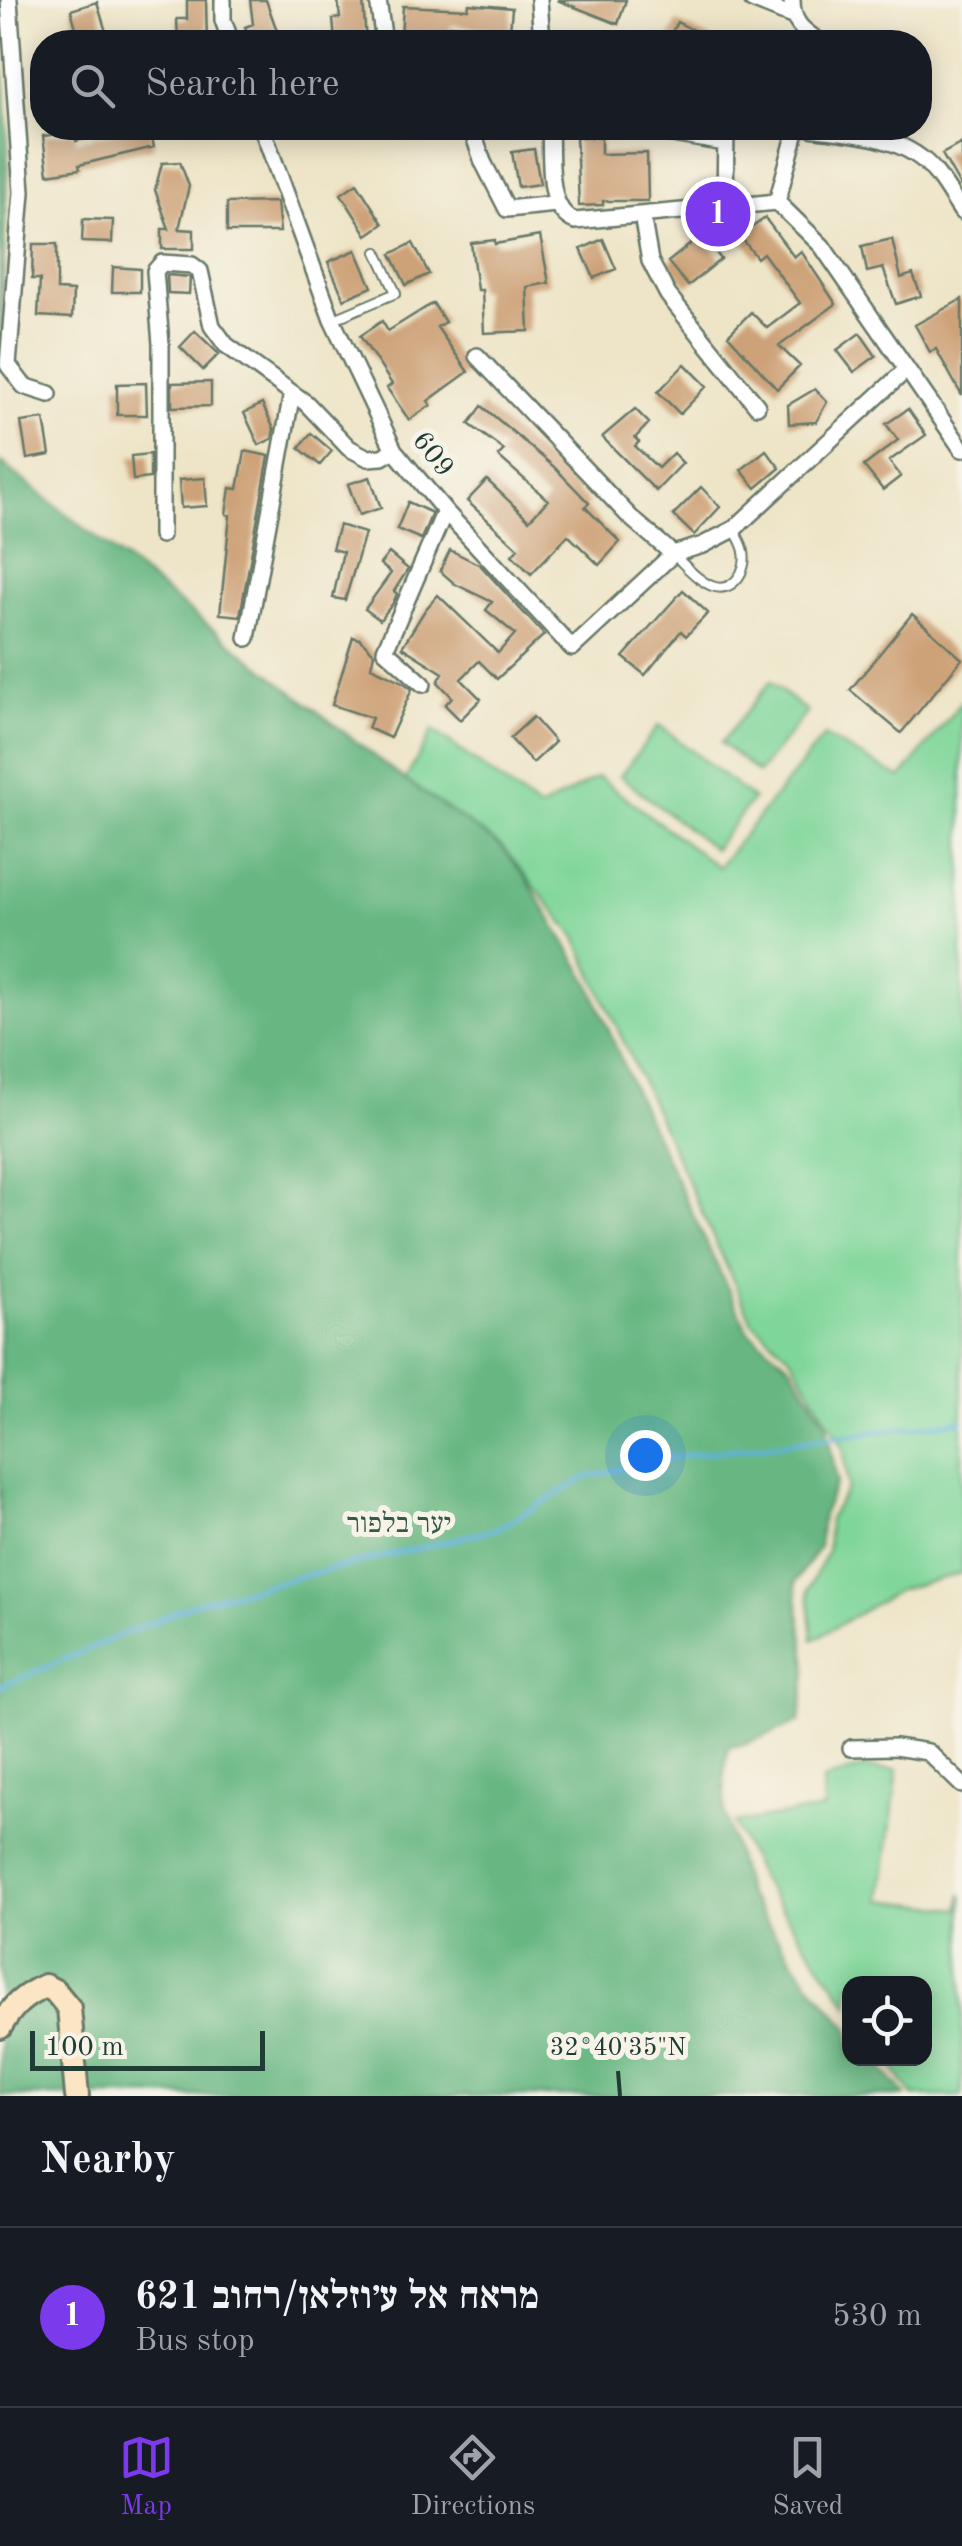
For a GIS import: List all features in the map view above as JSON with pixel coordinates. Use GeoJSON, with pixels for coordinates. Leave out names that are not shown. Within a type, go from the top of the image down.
{"type":"FeatureCollection","features":[{"type":"Feature","properties":{"kind":"street"},"geometry":{"type":"LineString","coordinates":[[10,0],[22,192],[8,365],[24,386],[49,394]]}},
{"type":"Feature","properties":{"kind":"street"},"geometry":{"type":"LineString","coordinates":[[223,0],[227,30]]}},
{"type":"Feature","properties":{"kind":"street"},"geometry":{"type":"LineString","coordinates":[[378,0],[382,30]]}},
{"type":"Feature","properties":{"kind":"street"},"geometry":{"type":"LineString","coordinates":[[539,0],[541,30]]}},
{"type":"Feature","properties":{"kind":"street"},"geometry":{"type":"LineString","coordinates":[[752,0],[792,8]]}},
{"type":"Feature","properties":{"kind":"street","name":"609"},"geometry":{"type":"LineString","coordinates":[[266,140],[332,320],[394,450],[445,512],[572,648],[673,554]]}},
{"type":"Feature","properties":{"kind":"street"},"geometry":{"type":"LineString","coordinates":[[475,140],[507,209],[556,204]]}},
{"type":"Feature","properties":{"kind":"street"},"geometry":{"type":"LineString","coordinates":[[551,140],[556,204],[564,217],[575,221],[777,202],[822,246],[962,449]]}},
{"type":"Feature","properties":{"kind":"street"},"geometry":{"type":"LineString","coordinates":[[725,207],[726,140]]}},
{"type":"Feature","properties":{"kind":"street"},"geometry":{"type":"LineString","coordinates":[[777,202],[794,140]]}},
{"type":"Feature","properties":{"kind":"street"},"geometry":{"type":"LineString","coordinates":[[894,140],[933,169],[962,212]]}},
{"type":"Feature","properties":{"kind":"street"},"geometry":{"type":"LineString","coordinates":[[642,214],[650,261],[668,295],[757,406]]}},
{"type":"Feature","properties":{"kind":"street"},"geometry":{"type":"LineString","coordinates":[[161,535],[161,344],[156,271],[162,263],[192,265],[200,271],[212,326],[226,344],[292,393],[349,448],[368,458],[382,457],[394,450]]}},
{"type":"Feature","properties":{"kind":"street"},"geometry":{"type":"LineString","coordinates":[[477,356],[630,517],[673,554],[704,545],[734,528],[907,369]]}},
{"type":"Feature","properties":{"kind":"street"},"geometry":{"type":"LineString","coordinates":[[247,638],[292,393]]}},
{"type":"Feature","properties":{"kind":"street"},"geometry":{"type":"LineString","coordinates":[[423,684],[386,650],[445,512]]}},
{"type":"Feature","properties":{"kind":"street"},"geometry":{"type":"LineString","coordinates":[[851,1748],[895,1747],[928,1752],[962,1785]]}},
{"type":"Feature","properties":{"kind":"street"},"geometry":{"type":"LineString","coordinates":[[0,2027],[12,2006],[27,1994],[46,1986],[54,1991],[69,2008],[77,2096]]}},
{"type":"Feature","properties":{"kind":"lane"},"geometry":{"type":"LineString","coordinates":[[332,320],[396,293],[377,252]]}},
{"type":"Feature","properties":{"kind":"lane"},"geometry":{"type":"LineString","coordinates":[[673,554],[702,581],[717,589],[727,588],[743,569],[745,554],[734,528]]}},
{"type":"Feature","properties":{"kind":"green space"},"geometry":{"type":"Polygon","coordinates":[[[0,0],[8,147],[0,358],[0,0]]]}},
{"type":"Feature","properties":{"kind":"green space","name":"יער בלפור"},"geometry":{"type":"Polygon","coordinates":[[[0,462],[405,780],[502,847],[526,878],[589,982],[633,1088],[748,1331],[791,1366],[826,1423],[837,1481],[822,1515],[819,1547],[795,1583],[807,1666],[800,1721],[746,1744],[729,1747],[724,1772],[725,1813],[747,1894],[808,1981],[842,2021],[842,2066],[880,2066],[906,2096],[0,2096],[0,462]]]}},
{"type":"Feature","properties":{"kind":"green space"},"geometry":{"type":"Polygon","coordinates":[[[770,682],[807,712],[758,773],[721,743],[770,682]]]}},
{"type":"Feature","properties":{"kind":"green space"},"geometry":{"type":"Polygon","coordinates":[[[962,701],[962,1573],[899,1590],[813,1640],[808,1590],[827,1551],[829,1518],[848,1488],[843,1447],[791,1357],[752,1322],[575,936],[502,847],[405,780],[433,730],[539,809],[598,777],[718,867],[824,736],[901,778],[962,701]]]}},
{"type":"Feature","properties":{"kind":"green space"},"geometry":{"type":"Polygon","coordinates":[[[659,725],[753,799],[714,849],[620,776],[659,725]]]}},
{"type":"Feature","properties":{"kind":"green space"},"geometry":{"type":"Polygon","coordinates":[[[862,1768],[898,1770],[881,1900],[959,1909],[962,1893],[962,2096],[913,2096],[892,2066],[932,2066],[932,1976],[842,1976],[842,1995],[761,1880],[734,1823],[824,1809],[823,1780],[862,1768]]]}},
{"type":"Feature","properties":{"kind":"building"},"geometry":{"type":"Polygon","coordinates":[[[187,0],[206,0],[207,30],[177,30],[177,19],[187,19],[187,0]]]}},
{"type":"Feature","properties":{"kind":"building"},"geometry":{"type":"Polygon","coordinates":[[[250,0],[266,0],[277,30],[246,30],[245,27],[253,24],[250,0]]]}},
{"type":"Feature","properties":{"kind":"building"},"geometry":{"type":"Polygon","coordinates":[[[338,0],[363,0],[365,30],[334,30],[333,19],[340,18],[338,0]]]}},
{"type":"Feature","properties":{"kind":"building"},"geometry":{"type":"Polygon","coordinates":[[[557,0],[626,0],[618,24],[557,0]]]}},
{"type":"Feature","properties":{"kind":"building"},"geometry":{"type":"Polygon","coordinates":[[[97,2],[105,30],[77,30],[71,10],[97,2]]]}},
{"type":"Feature","properties":{"kind":"building"},"geometry":{"type":"Polygon","coordinates":[[[469,4],[512,8],[510,30],[451,25],[451,30],[401,30],[403,6],[468,9],[469,4]]]}},
{"type":"Feature","properties":{"kind":"building"},"geometry":{"type":"Polygon","coordinates":[[[677,22],[693,30],[673,30],[677,22]]]}},
{"type":"Feature","properties":{"kind":"building"},"geometry":{"type":"Polygon","coordinates":[[[44,140],[153,140],[154,147],[79,165],[80,169],[48,174],[44,140]]]}},
{"type":"Feature","properties":{"kind":"building"},"geometry":{"type":"Polygon","coordinates":[[[576,140],[601,140],[601,154],[647,153],[648,201],[603,201],[603,205],[579,206],[576,140]]]}},
{"type":"Feature","properties":{"kind":"building"},"geometry":{"type":"Polygon","coordinates":[[[962,143],[962,189],[942,154],[962,143]]]}},
{"type":"Feature","properties":{"kind":"building"},"geometry":{"type":"Polygon","coordinates":[[[534,149],[540,184],[518,187],[512,152],[534,149]]]}},
{"type":"Feature","properties":{"kind":"building"},"geometry":{"type":"Polygon","coordinates":[[[180,162],[189,186],[179,229],[194,230],[194,249],[162,249],[162,229],[169,229],[155,190],[162,163],[180,162]]]}},
{"type":"Feature","properties":{"kind":"building"},"geometry":{"type":"Polygon","coordinates":[[[357,183],[383,224],[367,235],[341,194],[357,183]]]}},
{"type":"Feature","properties":{"kind":"building"},"geometry":{"type":"Polygon","coordinates":[[[277,202],[280,232],[227,232],[227,203],[277,202]]]}},
{"type":"Feature","properties":{"kind":"building"},"geometry":{"type":"Polygon","coordinates":[[[765,218],[794,257],[801,251],[836,304],[779,346],[800,366],[777,389],[728,335],[751,312],[767,328],[800,303],[763,253],[757,258],[740,236],[765,218]]]}},
{"type":"Feature","properties":{"kind":"building"},"geometry":{"type":"Polygon","coordinates":[[[83,219],[113,220],[112,243],[82,242],[83,219]]]}},
{"type":"Feature","properties":{"kind":"building"},"geometry":{"type":"Polygon","coordinates":[[[702,235],[721,259],[688,286],[668,262],[702,235]]]}},
{"type":"Feature","properties":{"kind":"building"},"geometry":{"type":"Polygon","coordinates":[[[540,236],[549,283],[527,287],[529,331],[484,333],[482,290],[477,290],[471,243],[495,240],[495,244],[540,236]]]}},
{"type":"Feature","properties":{"kind":"building"},"geometry":{"type":"Polygon","coordinates":[[[603,239],[616,269],[594,278],[581,249],[603,239]]]}},
{"type":"Feature","properties":{"kind":"building"},"geometry":{"type":"Polygon","coordinates":[[[892,239],[901,278],[913,274],[921,296],[896,304],[883,268],[867,272],[862,246],[892,239]]]}},
{"type":"Feature","properties":{"kind":"building"},"geometry":{"type":"Polygon","coordinates":[[[413,243],[429,274],[406,285],[391,254],[413,243]]]}},
{"type":"Feature","properties":{"kind":"building"},"geometry":{"type":"Polygon","coordinates":[[[33,244],[57,244],[57,290],[73,291],[72,318],[38,316],[40,279],[32,279],[33,244]]]}},
{"type":"Feature","properties":{"kind":"building"},"geometry":{"type":"Polygon","coordinates":[[[356,250],[372,287],[344,299],[328,262],[356,250]]]}},
{"type":"Feature","properties":{"kind":"building"},"geometry":{"type":"Polygon","coordinates":[[[113,267],[140,269],[140,292],[112,292],[113,267]]]}},
{"type":"Feature","properties":{"kind":"building"},"geometry":{"type":"Polygon","coordinates":[[[167,275],[190,277],[189,294],[168,293],[167,275]]]}},
{"type":"Feature","properties":{"kind":"building"},"geometry":{"type":"Polygon","coordinates":[[[962,299],[962,396],[936,349],[930,352],[915,325],[962,299]]]}},
{"type":"Feature","properties":{"kind":"building"},"geometry":{"type":"Polygon","coordinates":[[[433,303],[445,322],[437,327],[468,372],[409,420],[387,388],[392,384],[360,336],[382,321],[388,331],[433,303]]]}},
{"type":"Feature","properties":{"kind":"building"},"geometry":{"type":"Polygon","coordinates":[[[195,331],[219,354],[203,370],[180,347],[195,331]]]}},
{"type":"Feature","properties":{"kind":"building"},"geometry":{"type":"Polygon","coordinates":[[[860,333],[876,356],[854,372],[837,350],[860,333]]]}},
{"type":"Feature","properties":{"kind":"building"},"geometry":{"type":"Polygon","coordinates":[[[685,364],[707,386],[680,414],[658,392],[685,364]]]}},
{"type":"Feature","properties":{"kind":"building"},"geometry":{"type":"Polygon","coordinates":[[[211,382],[211,406],[172,407],[172,383],[211,382]]]}},
{"type":"Feature","properties":{"kind":"building"},"geometry":{"type":"Polygon","coordinates":[[[146,383],[147,415],[117,415],[117,384],[146,383]]]}},
{"type":"Feature","properties":{"kind":"building"},"geometry":{"type":"Polygon","coordinates":[[[815,389],[827,402],[816,422],[789,424],[788,405],[815,389]]]}},
{"type":"Feature","properties":{"kind":"building"},"geometry":{"type":"Polygon","coordinates":[[[262,404],[274,429],[272,439],[259,445],[244,413],[262,404]]]}},
{"type":"Feature","properties":{"kind":"building"},"geometry":{"type":"Polygon","coordinates":[[[482,406],[553,466],[589,503],[585,507],[620,542],[599,565],[568,535],[531,574],[512,555],[518,548],[467,501],[487,480],[529,520],[548,500],[498,456],[504,450],[469,424],[482,406]]]}},
{"type":"Feature","properties":{"kind":"building"},"geometry":{"type":"Polygon","coordinates":[[[635,409],[649,423],[635,438],[639,442],[635,446],[658,468],[673,453],[683,463],[656,491],[602,437],[635,409]]]}},
{"type":"Feature","properties":{"kind":"building"},"geometry":{"type":"Polygon","coordinates":[[[908,409],[926,435],[889,461],[901,476],[883,490],[864,466],[898,440],[886,424],[908,409]]]}},
{"type":"Feature","properties":{"kind":"building"},"geometry":{"type":"Polygon","coordinates":[[[44,419],[50,455],[27,459],[21,422],[44,419]]]}},
{"type":"Feature","properties":{"kind":"building"},"geometry":{"type":"Polygon","coordinates":[[[311,433],[332,451],[320,465],[299,448],[311,433]]]}},
{"type":"Feature","properties":{"kind":"building"},"geometry":{"type":"Polygon","coordinates":[[[766,450],[780,468],[756,488],[741,470],[766,450]]]}},
{"type":"Feature","properties":{"kind":"building"},"geometry":{"type":"Polygon","coordinates":[[[245,451],[269,456],[240,616],[220,614],[230,515],[226,514],[230,488],[238,489],[245,451]]]}},
{"type":"Feature","properties":{"kind":"building"},"geometry":{"type":"Polygon","coordinates":[[[150,454],[150,478],[133,480],[131,456],[150,454]]]}},
{"type":"Feature","properties":{"kind":"building"},"geometry":{"type":"Polygon","coordinates":[[[370,477],[381,508],[359,515],[348,484],[370,477]]]}},
{"type":"Feature","properties":{"kind":"building"},"geometry":{"type":"Polygon","coordinates":[[[205,478],[207,506],[181,508],[179,480],[205,478]]]}},
{"type":"Feature","properties":{"kind":"building"},"geometry":{"type":"Polygon","coordinates":[[[701,487],[720,507],[694,535],[673,515],[701,487]]]}},
{"type":"Feature","properties":{"kind":"building"},"geometry":{"type":"Polygon","coordinates":[[[408,502],[432,513],[421,539],[397,529],[408,502]]]}},
{"type":"Feature","properties":{"kind":"building"},"geometry":{"type":"Polygon","coordinates":[[[339,525],[365,533],[345,600],[333,598],[343,552],[332,549],[339,525]]]}},
{"type":"Feature","properties":{"kind":"building"},"geometry":{"type":"Polygon","coordinates":[[[450,550],[480,565],[544,635],[497,679],[479,661],[461,679],[481,699],[460,720],[445,705],[452,697],[438,682],[443,673],[402,647],[425,610],[438,595],[498,653],[515,634],[486,610],[492,602],[455,584],[440,571],[450,550]]]}},
{"type":"Feature","properties":{"kind":"building"},"geometry":{"type":"Polygon","coordinates":[[[389,553],[408,569],[394,591],[397,594],[393,603],[380,620],[365,609],[391,573],[380,564],[389,553]]]}},
{"type":"Feature","properties":{"kind":"building"},"geometry":{"type":"Polygon","coordinates":[[[683,590],[708,613],[686,636],[681,631],[645,675],[623,657],[683,590]]]}},
{"type":"Feature","properties":{"kind":"building"},"geometry":{"type":"Polygon","coordinates":[[[912,614],[962,659],[901,733],[850,690],[912,614]]]}},
{"type":"Feature","properties":{"kind":"building"},"geometry":{"type":"Polygon","coordinates":[[[353,637],[374,653],[371,667],[412,689],[390,738],[368,728],[372,718],[332,705],[353,637]]]}},
{"type":"Feature","properties":{"kind":"building"},"geometry":{"type":"Polygon","coordinates":[[[533,717],[555,742],[533,763],[510,738],[533,717]]]}},
{"type":"Feature","properties":{"kind":"waterway"},"geometry":{"type":"LineString","coordinates":[[0,1687],[201,1601],[497,1529],[587,1477],[673,1457],[962,1421]]}},
{"type":"Feature","properties":{"kind":"place","name":"מראח אל ע׳וזלאן/רחוב 621"},"geometry":{"type":"Point","coordinates":[718,214]}}]}
